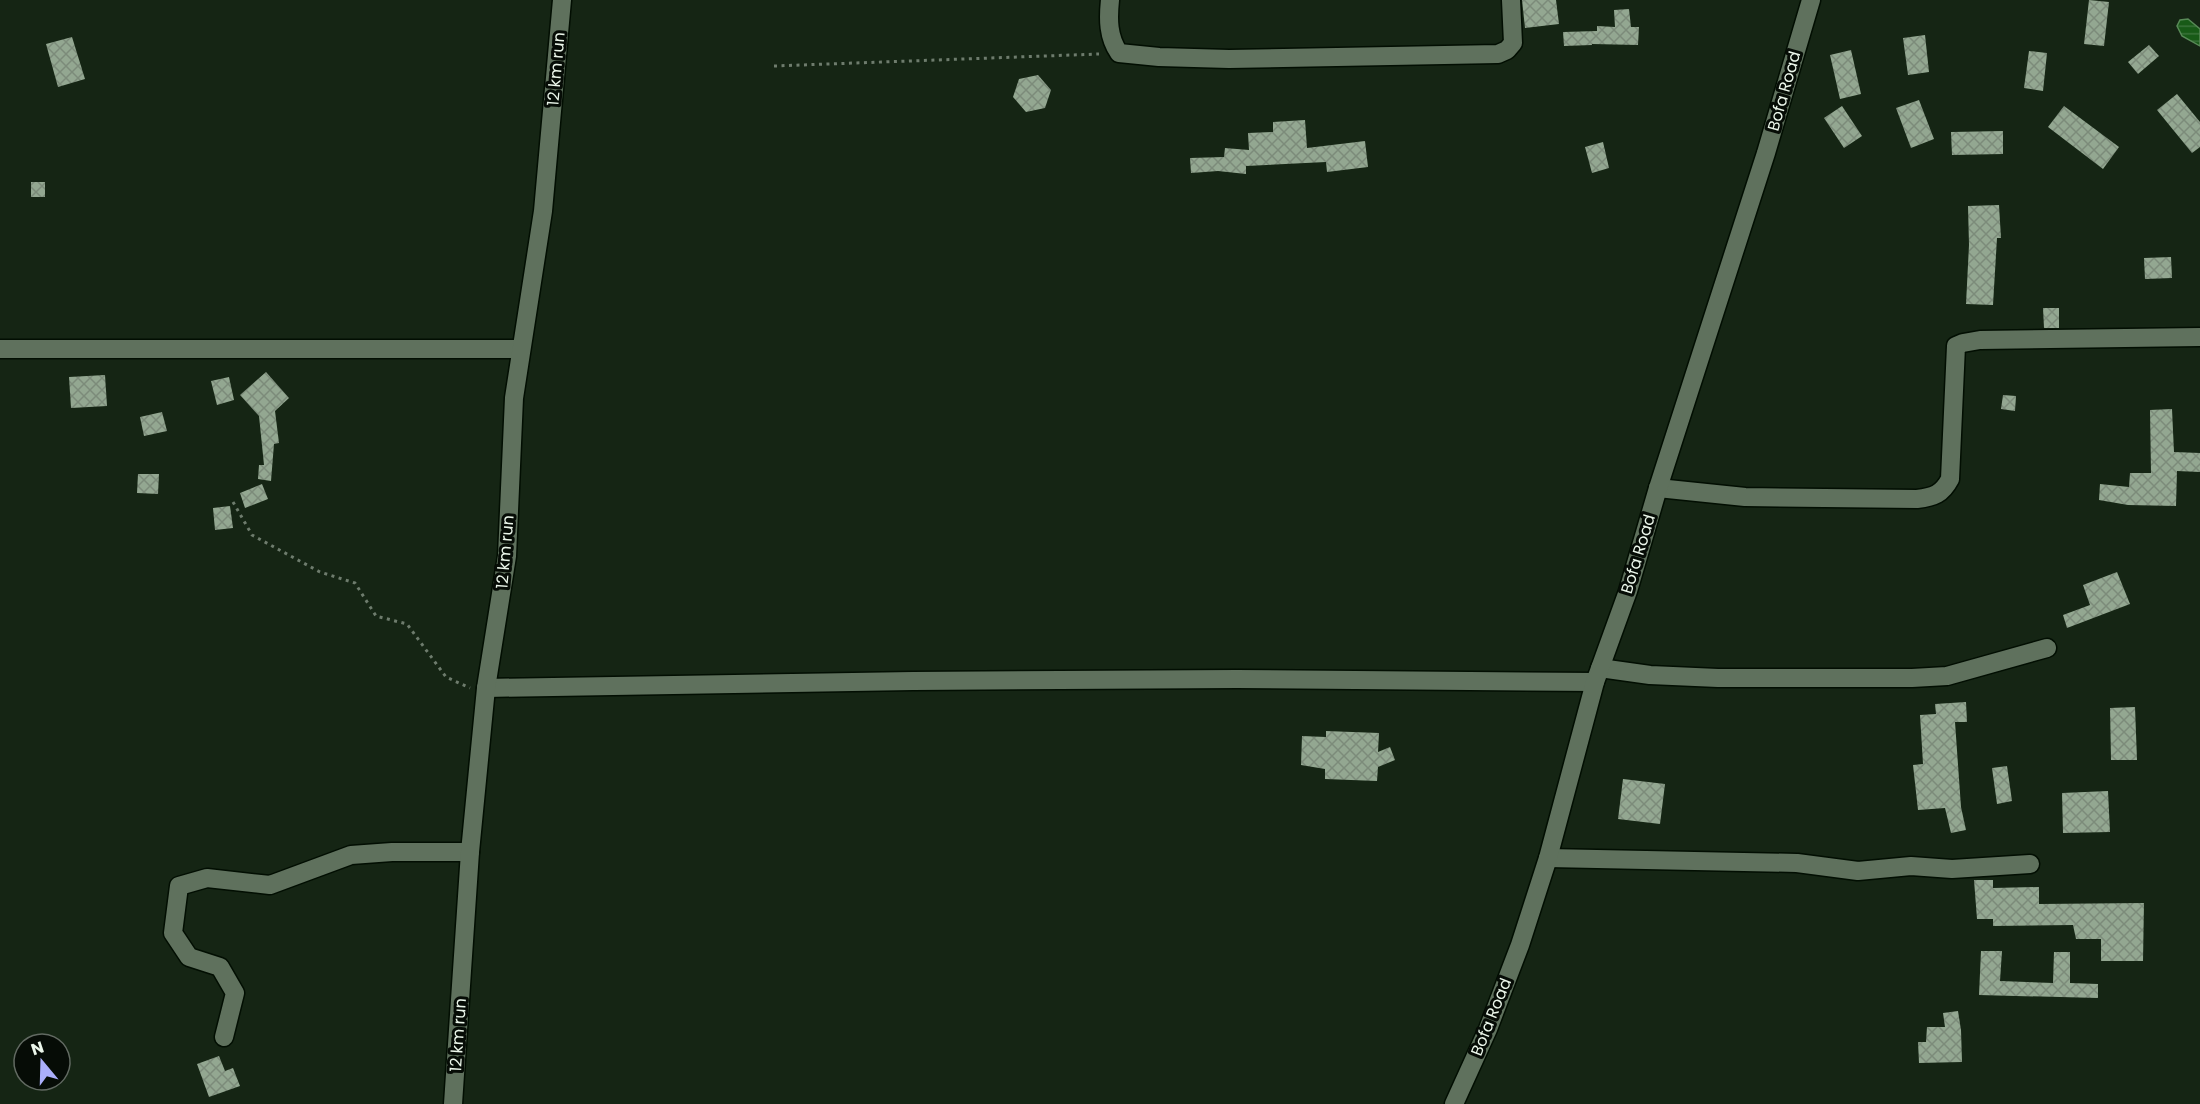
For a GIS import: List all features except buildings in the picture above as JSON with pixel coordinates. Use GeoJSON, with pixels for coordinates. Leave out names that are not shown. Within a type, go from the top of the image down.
{"type":"FeatureCollection","features":[{"type":"Feature","properties":{"kind":"street","name":"12 km run"},"geometry":{"type":"LineString","coordinates":[[453,1104],[470,852],[486,691],[507,556],[514,398],[543,211],[562,0]]}},
{"type":"Feature","properties":{"kind":"street"},"geometry":{"type":"LineString","coordinates":[[1110,0],[1112,43],[1119,53],[1159,57],[1229,59],[1498,54],[1507,50],[1513,43],[1511,0]]}},
{"type":"Feature","properties":{"kind":"street","name":"Bofa Road"},"geometry":{"type":"LineString","coordinates":[[1454,1104],[1488,1029],[1520,945],[1548,858],[1598,675],[1628,591],[1658,488],[1766,153],[1811,0]]}},
{"type":"Feature","properties":{"kind":"street"},"geometry":{"type":"LineString","coordinates":[[1658,488],[1745,496],[1917,499],[1933,497],[1944,491],[1950,479],[1956,346],[1980,340],[2200,337]]}},
{"type":"Feature","properties":{"kind":"street"},"geometry":{"type":"LineString","coordinates":[[0,349],[521,349]]}},
{"type":"Feature","properties":{"kind":"street"},"geometry":{"type":"LineString","coordinates":[[486,691],[925,681],[1598,675],[1718,678],[1912,678],[1947,676],[2046,648]]}},
{"type":"Feature","properties":{"kind":"street"},"geometry":{"type":"LineString","coordinates":[[224,1037],[235,993],[220,967],[189,957],[173,933],[179,886],[207,878],[270,885],[351,855],[392,852],[470,852]]}},
{"type":"Feature","properties":{"kind":"street"},"geometry":{"type":"LineString","coordinates":[[1548,858],[1797,863],[1858,871],[1911,866],[1952,869],[2030,864]]}},
{"type":"Feature","properties":{"kind":"path"},"geometry":{"type":"LineString","coordinates":[[774,66],[1119,53]]}},
{"type":"Feature","properties":{"kind":"path"},"geometry":{"type":"LineString","coordinates":[[233,502],[252,535],[320,572],[355,583],[376,616],[408,624],[446,678],[486,691]]}},
{"type":"Feature","properties":{"kind":"shaded area"},"geometry":{"type":"Polygon","coordinates":[[[2188,19],[2200,29],[2200,46],[2182,36],[2177,26],[2180,20],[2188,19]]]}}]}
